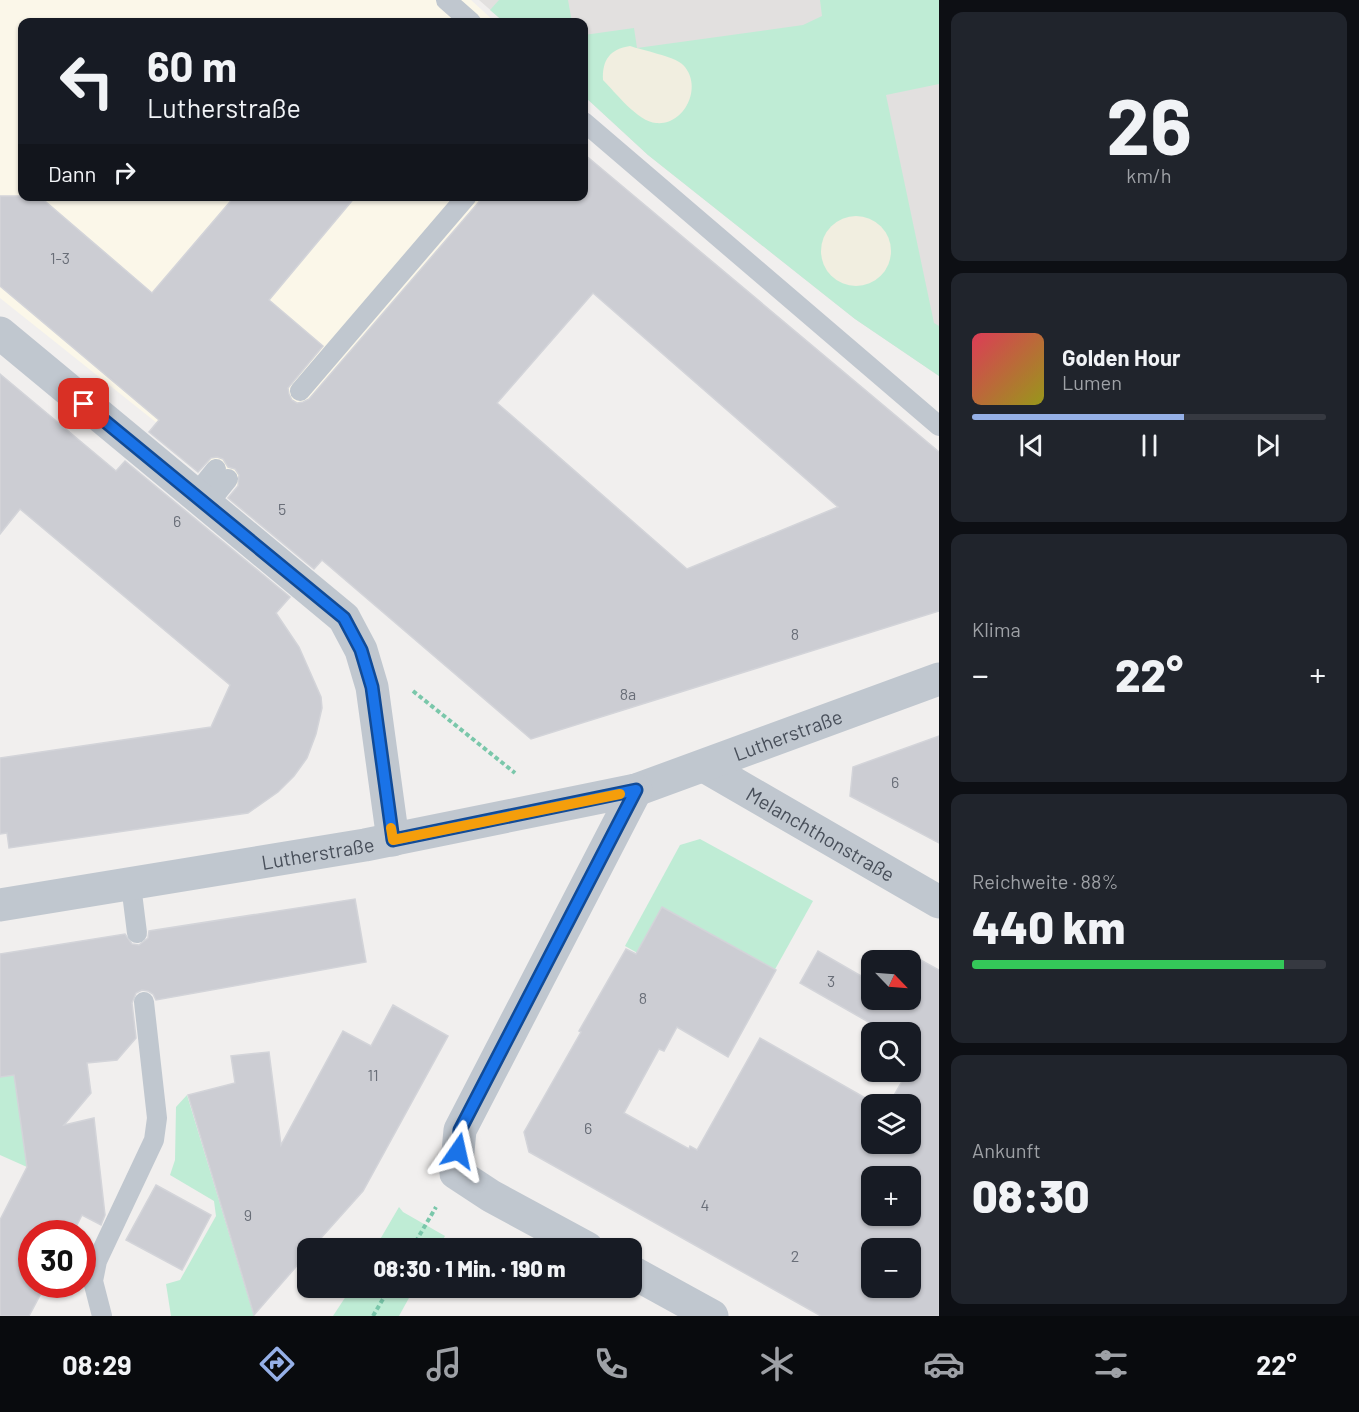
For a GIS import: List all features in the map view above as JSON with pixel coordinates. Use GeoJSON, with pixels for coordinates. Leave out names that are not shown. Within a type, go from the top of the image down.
{"type":"FeatureCollection","features":[{"type":"Feature","properties":{"kind":"street"},"geometry":{"type":"LineString","coordinates":[[0,333],[344,618],[361,650],[372,687],[393,840]]}},
{"type":"Feature","properties":{"kind":"street","name":"Lutherstraße"},"geometry":{"type":"LineString","coordinates":[[0,905],[393,840],[636,790],[939,679]]}},
{"type":"Feature","properties":{"kind":"street","name":"Melanchthonstraße"},"geometry":{"type":"LineString","coordinates":[[704,766],[939,903]]}},
{"type":"Feature","properties":{"kind":"street"},"geometry":{"type":"LineString","coordinates":[[569,1238],[491,1196],[456,1173],[460,1130],[636,790]]}},
{"type":"Feature","properties":{"kind":"street"},"geometry":{"type":"LineString","coordinates":[[642,1278],[712,1316]]}},
{"type":"Feature","properties":{"kind":"lane"},"geometry":{"type":"LineString","coordinates":[[446,0],[466,18]]}},
{"type":"Feature","properties":{"kind":"lane"},"geometry":{"type":"LineString","coordinates":[[588,125],[939,426]]}},
{"type":"Feature","properties":{"kind":"lane"},"geometry":{"type":"LineString","coordinates":[[300,391],[463,201]]}},
{"type":"Feature","properties":{"kind":"lane"},"geometry":{"type":"LineString","coordinates":[[201,500],[222,474]]}},
{"type":"Feature","properties":{"kind":"lane"},"geometry":{"type":"LineString","coordinates":[[131,885],[136,933]]}},
{"type":"Feature","properties":{"kind":"lane"},"geometry":{"type":"LineString","coordinates":[[102,1316],[93,1281],[97,1261],[154,1140],[157,1118],[144,1002]]}},
{"type":"Feature","properties":{"kind":"path"},"geometry":{"type":"LineString","coordinates":[[361,650],[557,806]]}},
{"type":"Feature","properties":{"kind":"path"},"geometry":{"type":"LineString","coordinates":[[418,1238],[456,1173]]}},
{"type":"Feature","properties":{"kind":"path"},"geometry":{"type":"LineString","coordinates":[[373,1316],[384,1298]]}},
{"type":"Feature","properties":{"kind":"shaded area"},"geometry":{"type":"Polygon","coordinates":[[[0,0],[471,0],[491,18],[18,18],[18,201],[481,201],[236,486],[0,298],[0,0]]]}},
{"type":"Feature","properties":{"kind":"shaded area"},"geometry":{"type":"Polygon","coordinates":[[[479,0],[939,0],[939,376],[855,319],[648,155],[588,100],[588,18],[499,18],[479,0]]]}},
{"type":"Feature","properties":{"kind":"green space"},"geometry":{"type":"Polygon","coordinates":[[[499,0],[568,0],[571,18],[499,18],[490,10],[499,0]]]}},
{"type":"Feature","properties":{"kind":"green space"},"geometry":{"type":"Polygon","coordinates":[[[820,0],[939,0],[939,84],[886,95],[934,323],[939,326],[939,376],[855,319],[648,155],[588,100],[588,34],[634,28],[637,48],[803,25],[822,16],[820,0]]]}},
{"type":"Feature","properties":{"kind":"green space"},"geometry":{"type":"Polygon","coordinates":[[[700,839],[813,901],[749,1016],[625,946],[680,845],[700,839]]]}},
{"type":"Feature","properties":{"kind":"green space"},"geometry":{"type":"Polygon","coordinates":[[[14,1075],[27,1167],[0,1155],[0,1077],[14,1075]]]}},
{"type":"Feature","properties":{"kind":"green space"},"geometry":{"type":"Polygon","coordinates":[[[187,1095],[254,1316],[171,1316],[166,1284],[180,1280],[216,1216],[214,1201],[170,1175],[175,1160],[176,1107],[187,1095]]]}},
{"type":"Feature","properties":{"kind":"green space"},"geometry":{"type":"Polygon","coordinates":[[[399,1207],[403,1212],[445,1236],[444,1238],[381,1238],[399,1207]]]}},
{"type":"Feature","properties":{"kind":"green space"},"geometry":{"type":"Polygon","coordinates":[[[345,1298],[409,1298],[399,1316],[333,1316],[345,1298]]]}},
{"type":"Feature","properties":{"kind":"sand"},"geometry":{"type":"Polygon","coordinates":[[[630,46],[678,61],[688,72],[691,82],[689,102],[676,118],[656,123],[642,118],[627,106],[603,80],[606,61],[612,53],[630,46]]]}},
{"type":"Feature","properties":{"kind":"sand"},"geometry":{"type":"Polygon","coordinates":[[[856,216],[869,219],[881,226],[888,238],[891,251],[888,264],[881,276],[869,283],[856,286],[843,283],[831,276],[824,264],[821,251],[824,238],[831,226],[843,219],[856,216]]]}},
{"type":"Feature","properties":{"kind":"building"},"geometry":{"type":"Polygon","coordinates":[[[588,157],[939,452],[939,611],[531,739],[322,560],[314,569],[228,498],[238,486],[239,475],[235,469],[228,467],[223,459],[211,458],[198,472],[149,432],[159,420],[0,286],[0,196],[18,196],[18,201],[45,201],[152,293],[231,201],[352,201],[269,300],[323,346],[288,388],[292,400],[297,403],[309,399],[480,201],[588,201],[588,157]],[[593,293],[497,403],[687,569],[838,507],[593,293]]]}},
{"type":"Feature","properties":{"kind":"building"},"geometry":{"type":"Polygon","coordinates":[[[0,374],[116,471],[125,461],[290,597],[276,613],[299,647],[321,697],[322,708],[307,758],[278,792],[248,813],[9,848],[7,833],[0,834],[0,758],[211,727],[230,685],[20,509],[0,534],[0,374]]]}},
{"type":"Feature","properties":{"kind":"building"},"geometry":{"type":"Polygon","coordinates":[[[939,736],[939,843],[850,796],[853,767],[939,736]]]}},
{"type":"Feature","properties":{"kind":"building"},"geometry":{"type":"Polygon","coordinates":[[[355,899],[366,962],[156,1000],[148,991],[142,990],[136,993],[132,1003],[136,1038],[117,1060],[87,1063],[91,1093],[64,1125],[94,1118],[105,1215],[101,1225],[96,1220],[82,1215],[80,1220],[18,1220],[18,1298],[39,1298],[29,1316],[0,1316],[0,1220],[27,1167],[14,1075],[0,1077],[0,954],[125,934],[132,944],[139,945],[148,938],[149,931],[355,899]]]}},
{"type":"Feature","properties":{"kind":"building"},"geometry":{"type":"Polygon","coordinates":[[[662,907],[776,970],[728,1057],[677,1027],[664,1051],[659,1049],[624,1113],[689,1149],[690,1146],[697,1150],[760,1038],[861,1095],[861,1154],[921,1154],[921,1094],[895,1094],[902,1082],[921,1082],[921,1022],[868,1022],[800,983],[818,951],[861,976],[861,1010],[921,1010],[921,960],[939,970],[939,1316],[821,1316],[529,1152],[524,1132],[626,949],[636,954],[662,907]]]}},
{"type":"Feature","properties":{"kind":"building"},"geometry":{"type":"Polygon","coordinates":[[[393,1005],[448,1036],[363,1191],[321,1238],[297,1238],[297,1266],[254,1315],[188,1095],[235,1083],[231,1056],[269,1052],[281,1145],[343,1031],[371,1046],[393,1005]]]}},
{"type":"Feature","properties":{"kind":"building"},"geometry":{"type":"Polygon","coordinates":[[[156,1185],[211,1215],[182,1270],[126,1240],[156,1185]]]}},
{"type":"Feature","properties":{"kind":"slow traffic"},"geometry":{"type":"LineString","coordinates":[[391,828],[393,840],[620,794]]}},
{"type":"Feature","properties":{"kind":"route"},"geometry":{"type":"LineString","coordinates":[[84,404],[344,618],[361,650],[372,687],[393,840],[636,790],[460,1130],[458,1151]]}}]}
